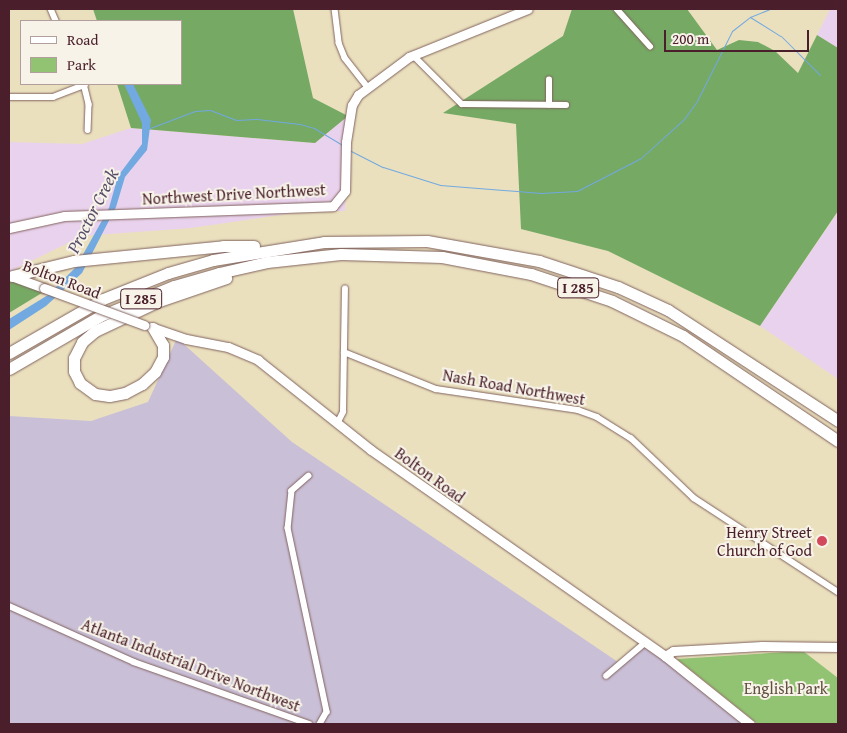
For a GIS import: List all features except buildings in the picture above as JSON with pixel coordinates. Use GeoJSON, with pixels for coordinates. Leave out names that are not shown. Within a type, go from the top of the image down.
{"type":"FeatureCollection","features":[{"type":"Feature","properties":{"kind":"highway","name":"I 285"},"geometry":{"type":"LineString","coordinates":[[9,352],[82,310],[123,290],[191,266],[270,248],[342,240],[417,241],[500,252],[565,269],[668,310],[838,422]]}},
{"type":"Feature","properties":{"kind":"highway"},"geometry":{"type":"LineString","coordinates":[[10,275],[108,257],[223,246],[270,248]]}},
{"type":"Feature","properties":{"kind":"highway","name":"I 285"},"geometry":{"type":"LineString","coordinates":[[9,369],[69,332],[152,294],[219,273],[286,260],[341,254],[428,256],[506,268],[563,283],[612,301],[683,336],[837,440]]}},
{"type":"Feature","properties":{"kind":"highway"},"geometry":{"type":"LineString","coordinates":[[148,326],[162,342],[163,357],[155,372],[142,384],[110,396],[95,394],[80,383],[74,371],[74,358],[82,342],[95,330],[158,301],[286,260]]}},
{"type":"Feature","properties":{"kind":"main road","name":"Northwest Drive Northwest"},"geometry":{"type":"LineString","coordinates":[[9,228],[44,218],[84,215],[333,206],[345,191],[346,142],[352,105],[368,87],[413,55],[528,9]]}},
{"type":"Feature","properties":{"kind":"main road","name":"Bolton Road"},"geometry":{"type":"LineString","coordinates":[[10,275],[148,326],[246,354],[438,499],[646,642],[750,724]]}},
{"type":"Feature","properties":{"kind":"main road"},"geometry":{"type":"LineString","coordinates":[[665,656],[673,651],[762,646],[838,647]]}},
{"type":"Feature","properties":{"kind":"street"},"geometry":{"type":"LineString","coordinates":[[335,9],[339,44],[345,58],[368,87]]}},
{"type":"Feature","properties":{"kind":"street"},"geometry":{"type":"LineString","coordinates":[[617,9],[650,46]]}},
{"type":"Feature","properties":{"kind":"street"},"geometry":{"type":"LineString","coordinates":[[413,55],[462,104],[566,105]]}},
{"type":"Feature","properties":{"kind":"street"},"geometry":{"type":"LineString","coordinates":[[549,80],[549,105]]}},
{"type":"Feature","properties":{"kind":"street"},"geometry":{"type":"LineString","coordinates":[[9,97],[53,97],[84,85],[88,130]]}},
{"type":"Feature","properties":{"kind":"street"},"geometry":{"type":"LineString","coordinates":[[338,422],[343,412],[345,289]]}},
{"type":"Feature","properties":{"kind":"street","name":"Nash Road Northwest"},"geometry":{"type":"LineString","coordinates":[[344,352],[436,389],[578,410],[597,417],[632,438],[694,498],[838,592]]}},
{"type":"Feature","properties":{"kind":"street"},"geometry":{"type":"LineString","coordinates":[[309,476],[292,491],[288,528],[327,712],[320,724]]}},
{"type":"Feature","properties":{"kind":"street","name":"Atlanta Industrial Drive Northwest"},"geometry":{"type":"LineString","coordinates":[[9,606],[134,662],[309,724]]}},
{"type":"Feature","properties":{"kind":"street"},"geometry":{"type":"LineString","coordinates":[[606,676],[646,642]]}},
{"type":"Feature","properties":{"kind":"shaded area"},"geometry":{"type":"Polygon","coordinates":[[[830,9],[838,9],[838,48],[817,35],[830,9]]]}},
{"type":"Feature","properties":{"kind":"shaded area"},"geometry":{"type":"Polygon","coordinates":[[[348,116],[345,211],[307,211],[191,228],[82,236],[9,272],[9,142],[82,144],[131,128],[315,143],[348,116]]]}},
{"type":"Feature","properties":{"kind":"shaded area"},"geometry":{"type":"Polygon","coordinates":[[[838,212],[838,379],[760,326],[838,212]]]}},
{"type":"Feature","properties":{"kind":"shaded area"},"geometry":{"type":"Polygon","coordinates":[[[177,338],[292,442],[621,664],[647,642],[749,724],[9,724],[9,416],[91,421],[148,402],[177,338]]]}},
{"type":"Feature","properties":{"kind":"green space"},"geometry":{"type":"Polygon","coordinates":[[[93,9],[293,9],[313,98],[348,116],[315,143],[131,128],[117,85],[182,85],[182,20],[97,20],[93,9]]]}},
{"type":"Feature","properties":{"kind":"green space"},"geometry":{"type":"Polygon","coordinates":[[[572,9],[687,9],[717,50],[739,40],[758,42],[775,51],[798,73],[817,35],[838,48],[838,211],[760,326],[608,251],[521,229],[516,124],[443,113],[563,36],[572,9]]]}},
{"type":"Feature","properties":{"kind":"green space"},"geometry":{"type":"Polygon","coordinates":[[[9,276],[50,288],[9,313],[9,276]]]}},
{"type":"Feature","properties":{"kind":"green space","name":"English Park"},"geometry":{"type":"Polygon","coordinates":[[[803,651],[838,678],[838,724],[758,724],[677,659],[803,651]]]}},
{"type":"Feature","properties":{"kind":"water"},"geometry":{"type":"Polygon","coordinates":[[[124,85],[134,85],[151,120],[147,150],[125,177],[116,207],[82,273],[46,306],[9,330],[9,319],[48,295],[76,267],[109,208],[118,176],[142,144],[142,123],[124,85]]]}},
{"type":"Feature","properties":{"kind":"waterway"},"geometry":{"type":"LineString","coordinates":[[349,150],[383,167],[440,185],[541,193],[577,191],[641,158],[684,119],[697,101],[732,31],[750,17],[770,9]]}},
{"type":"Feature","properties":{"kind":"waterway"},"geometry":{"type":"LineString","coordinates":[[750,17],[781,36],[820,75]]}},
{"type":"Feature","properties":{"kind":"waterway"},"geometry":{"type":"LineString","coordinates":[[150,128],[195,111],[210,110],[236,120],[257,119],[300,124],[314,128],[342,145]]}},
{"type":"Feature","properties":{"kind":"place","name":"Henry Street Church of God"},"geometry":{"type":"Point","coordinates":[822,541]}},
{"type":"Feature","properties":{"kind":"water label","name":"Proctor Creek"},"geometry":{"type":"Point","coordinates":[93,211]}}]}
